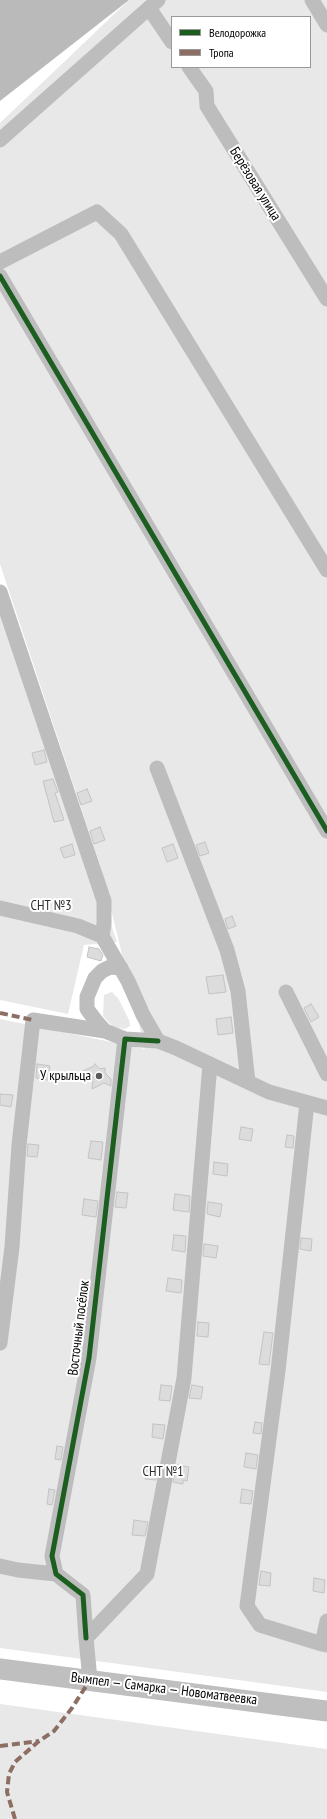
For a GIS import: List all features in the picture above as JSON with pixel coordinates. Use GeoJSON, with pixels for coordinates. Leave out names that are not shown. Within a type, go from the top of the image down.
{"type":"FeatureCollection","features":[{"type":"Feature","properties":{"kind":"main road","name":"Вымпел — Самарка — Новоматвеевка"},"geometry":{"type":"LineString","coordinates":[[0,1669],[327,1711]]}},
{"type":"Feature","properties":{"kind":"street"},"geometry":{"type":"LineString","coordinates":[[312,0],[327,25]]}},
{"type":"Feature","properties":{"kind":"street"},"geometry":{"type":"LineString","coordinates":[[0,140],[154,4],[171,40]]}},
{"type":"Feature","properties":{"kind":"street","name":"Берёзовая улица"},"geometry":{"type":"LineString","coordinates":[[190,68],[206,91],[207,106],[327,299]]}},
{"type":"Feature","properties":{"kind":"street"},"geometry":{"type":"LineString","coordinates":[[0,262],[97,212],[121,234],[327,570]]}},
{"type":"Feature","properties":{"kind":"street"},"geometry":{"type":"LineString","coordinates":[[0,276],[327,832]]}},
{"type":"Feature","properties":{"kind":"street"},"geometry":{"type":"LineString","coordinates":[[0,592],[104,901],[104,924],[102,936]]}},
{"type":"Feature","properties":{"kind":"street"},"geometry":{"type":"LineString","coordinates":[[157,768],[227,950],[238,991],[248,1082]]}},
{"type":"Feature","properties":{"kind":"street"},"geometry":{"type":"LineString","coordinates":[[0,908],[78,926],[102,936],[121,968],[143,1015],[158,1041]]}},
{"type":"Feature","properties":{"kind":"street"},"geometry":{"type":"LineString","coordinates":[[105,1031],[87,1009],[87,997],[95,978],[102,971],[110,967],[121,968]]}},
{"type":"Feature","properties":{"kind":"street"},"geometry":{"type":"LineString","coordinates":[[286,992],[327,1074]]}},
{"type":"Feature","properties":{"kind":"street"},"geometry":{"type":"LineString","coordinates":[[0,1343],[12,1247],[19,1145],[33,1020],[105,1031],[125,1039],[158,1041],[268,1092],[327,1108]]}},
{"type":"Feature","properties":{"kind":"street","name":"Восточный посёлок"},"geometry":{"type":"LineString","coordinates":[[56,1574],[52,1556],[89,1358],[125,1039]]}},
{"type":"Feature","properties":{"kind":"street"},"geometry":{"type":"LineString","coordinates":[[86,1638],[147,1574],[184,1378],[210,1064]]}},
{"type":"Feature","properties":{"kind":"street"},"geometry":{"type":"LineString","coordinates":[[307,1103],[278,1371],[247,1606],[260,1625],[325,1645],[327,1620]]}},
{"type":"Feature","properties":{"kind":"street"},"geometry":{"type":"LineString","coordinates":[[0,1566],[18,1570],[56,1574],[83,1595],[90,1680]]}},
{"type":"Feature","properties":{"kind":"green space","name":"СНТ №1"},"geometry":{"type":"Polygon","coordinates":[[[129,0],[327,0],[327,1692],[0,1648],[0,1019],[145,1049],[101,868],[0,564],[0,123],[129,0]]]}},
{"type":"Feature","properties":{"kind":"green space","name":"СНТ №3"},"geometry":{"type":"Polygon","coordinates":[[[0,598],[117,942],[84,945],[68,1014],[0,1000],[0,598]]]}},
{"type":"Feature","properties":{"kind":"green space"},"geometry":{"type":"Polygon","coordinates":[[[112,992],[118,998],[129,1020],[130,1026],[125,1029],[113,1027],[103,1016],[104,995],[112,992]]]}},
{"type":"Feature","properties":{"kind":"green space"},"geometry":{"type":"Polygon","coordinates":[[[0,1704],[327,1749],[327,1819],[0,1819],[0,1704]]]}},
{"type":"Feature","properties":{"kind":"shaded area"},"geometry":{"type":"Polygon","coordinates":[[[0,0],[129,0],[0,101],[0,0]]]}},
{"type":"Feature","properties":{"kind":"building"},"geometry":{"type":"Polygon","coordinates":[[[44,750],[47,762],[35,765],[32,753],[44,750]]]}},
{"type":"Feature","properties":{"kind":"building"},"geometry":{"type":"Polygon","coordinates":[[[53,779],[58,792],[55,793],[64,820],[54,822],[43,781],[53,779]]]}},
{"type":"Feature","properties":{"kind":"building"},"geometry":{"type":"Polygon","coordinates":[[[87,789],[92,801],[81,805],[77,793],[87,789]]]}},
{"type":"Feature","properties":{"kind":"building"},"geometry":{"type":"Polygon","coordinates":[[[100,827],[105,840],[94,844],[90,831],[100,827]]]}},
{"type":"Feature","properties":{"kind":"building"},"geometry":{"type":"Polygon","coordinates":[[[205,842],[209,853],[200,856],[196,845],[205,842]]]}},
{"type":"Feature","properties":{"kind":"building"},"geometry":{"type":"Polygon","coordinates":[[[72,844],[75,855],[64,858],[60,848],[72,844]]]}},
{"type":"Feature","properties":{"kind":"building"},"geometry":{"type":"Polygon","coordinates":[[[173,844],[178,858],[167,862],[162,848],[173,844]]]}},
{"type":"Feature","properties":{"kind":"building"},"geometry":{"type":"Polygon","coordinates":[[[232,916],[236,926],[228,929],[225,919],[232,916]]]}},
{"type":"Feature","properties":{"kind":"building"},"geometry":{"type":"Polygon","coordinates":[[[89,947],[99,949],[103,955],[101,961],[87,957],[89,947]]]}},
{"type":"Feature","properties":{"kind":"building"},"geometry":{"type":"Polygon","coordinates":[[[223,975],[226,992],[209,994],[206,977],[223,975]]]}},
{"type":"Feature","properties":{"kind":"building"},"geometry":{"type":"Polygon","coordinates":[[[311,1004],[319,1017],[311,1022],[304,1008],[311,1004]]]}},
{"type":"Feature","properties":{"kind":"building"},"geometry":{"type":"Polygon","coordinates":[[[231,1017],[233,1033],[218,1035],[216,1019],[231,1017]]]}},
{"type":"Feature","properties":{"kind":"building"},"geometry":{"type":"Polygon","coordinates":[[[37,1064],[50,1066],[48,1080],[36,1078],[37,1064]]]}},
{"type":"Feature","properties":{"kind":"building","name":"У крыльца"},"geometry":{"type":"Polygon","coordinates":[[[95,1064],[100,1069],[105,1068],[105,1073],[111,1079],[111,1086],[104,1083],[92,1089],[93,1077],[83,1071],[94,1066],[95,1064]]]}},
{"type":"Feature","properties":{"kind":"building"},"geometry":{"type":"Polygon","coordinates":[[[0,1094],[13,1095],[11,1107],[0,1105],[0,1094]]]}},
{"type":"Feature","properties":{"kind":"building"},"geometry":{"type":"Polygon","coordinates":[[[241,1127],[253,1129],[251,1141],[239,1139],[241,1127]]]}},
{"type":"Feature","properties":{"kind":"building"},"geometry":{"type":"Polygon","coordinates":[[[287,1135],[294,1136],[293,1148],[285,1147],[287,1135]]]}},
{"type":"Feature","properties":{"kind":"building"},"geometry":{"type":"Polygon","coordinates":[[[91,1141],[103,1142],[101,1160],[88,1158],[91,1141]]]}},
{"type":"Feature","properties":{"kind":"building"},"geometry":{"type":"Polygon","coordinates":[[[28,1144],[39,1145],[37,1157],[27,1156],[28,1144]]]}},
{"type":"Feature","properties":{"kind":"building"},"geometry":{"type":"Polygon","coordinates":[[[214,1162],[228,1164],[227,1176],[213,1174],[214,1162]]]}},
{"type":"Feature","properties":{"kind":"building"},"geometry":{"type":"Polygon","coordinates":[[[117,1192],[128,1193],[126,1208],[115,1207],[117,1192]]]}},
{"type":"Feature","properties":{"kind":"building"},"geometry":{"type":"Polygon","coordinates":[[[175,1194],[190,1196],[189,1212],[173,1210],[175,1194]]]}},
{"type":"Feature","properties":{"kind":"building"},"geometry":{"type":"Polygon","coordinates":[[[84,1199],[98,1201],[96,1217],[82,1215],[84,1199]]]}},
{"type":"Feature","properties":{"kind":"building"},"geometry":{"type":"Polygon","coordinates":[[[208,1202],[222,1204],[220,1217],[207,1214],[208,1202]]]}},
{"type":"Feature","properties":{"kind":"building"},"geometry":{"type":"Polygon","coordinates":[[[174,1235],[186,1236],[185,1252],[172,1250],[174,1235]]]}},
{"type":"Feature","properties":{"kind":"building"},"geometry":{"type":"Polygon","coordinates":[[[301,1238],[312,1239],[311,1251],[300,1249],[301,1238]]]}},
{"type":"Feature","properties":{"kind":"building"},"geometry":{"type":"Polygon","coordinates":[[[204,1244],[218,1246],[216,1258],[203,1256],[204,1244]]]}},
{"type":"Feature","properties":{"kind":"building"},"geometry":{"type":"Polygon","coordinates":[[[168,1278],[182,1280],[181,1293],[166,1291],[168,1278]]]}},
{"type":"Feature","properties":{"kind":"building"},"geometry":{"type":"Polygon","coordinates":[[[198,1322],[209,1323],[208,1337],[197,1336],[198,1322]]]}},
{"type":"Feature","properties":{"kind":"building"},"geometry":{"type":"Polygon","coordinates":[[[264,1332],[273,1333],[269,1365],[259,1364],[264,1332]]]}},
{"type":"Feature","properties":{"kind":"building"},"geometry":{"type":"Polygon","coordinates":[[[161,1385],[172,1386],[170,1401],[159,1400],[161,1385]]]}},
{"type":"Feature","properties":{"kind":"building"},"geometry":{"type":"Polygon","coordinates":[[[192,1385],[203,1387],[201,1399],[189,1398],[192,1385]]]}},
{"type":"Feature","properties":{"kind":"building"},"geometry":{"type":"Polygon","coordinates":[[[255,1422],[262,1423],[261,1434],[253,1433],[255,1422]]]}},
{"type":"Feature","properties":{"kind":"building"},"geometry":{"type":"Polygon","coordinates":[[[153,1424],[165,1425],[163,1439],[152,1437],[153,1424]]]}},
{"type":"Feature","properties":{"kind":"building"},"geometry":{"type":"Polygon","coordinates":[[[57,1446],[63,1447],[61,1460],[55,1459],[57,1446]]]}},
{"type":"Feature","properties":{"kind":"building"},"geometry":{"type":"Polygon","coordinates":[[[246,1453],[258,1455],[256,1469],[244,1467],[246,1453]]]}},
{"type":"Feature","properties":{"kind":"building"},"geometry":{"type":"Polygon","coordinates":[[[177,1465],[189,1467],[187,1481],[183,1480],[183,1484],[173,1482],[177,1465]]]}},
{"type":"Feature","properties":{"kind":"building"},"geometry":{"type":"Polygon","coordinates":[[[147,1467],[158,1468],[156,1480],[145,1479],[147,1467]]]}},
{"type":"Feature","properties":{"kind":"building"},"geometry":{"type":"Polygon","coordinates":[[[49,1489],[55,1490],[52,1505],[47,1504],[49,1489]]]}},
{"type":"Feature","properties":{"kind":"building"},"geometry":{"type":"Polygon","coordinates":[[[242,1489],[253,1491],[251,1504],[240,1503],[242,1489]]]}},
{"type":"Feature","properties":{"kind":"building"},"geometry":{"type":"Polygon","coordinates":[[[134,1520],[148,1522],[145,1536],[132,1535],[134,1520]]]}},
{"type":"Feature","properties":{"kind":"building"},"geometry":{"type":"Polygon","coordinates":[[[261,1571],[271,1573],[270,1586],[259,1585],[261,1571]]]}},
{"type":"Feature","properties":{"kind":"building"},"geometry":{"type":"Polygon","coordinates":[[[314,1578],[325,1580],[324,1593],[313,1591],[314,1578]]]}},
{"type":"Feature","properties":{"kind":"marked path"},"geometry":{"type":"LineString","coordinates":[[0,1013],[33,1020]]}},
{"type":"Feature","properties":{"kind":"marked path"},"geometry":{"type":"LineString","coordinates":[[15,1819],[7,1792],[9,1774],[15,1762],[39,1741],[54,1731],[72,1708],[90,1680]]}},
{"type":"Feature","properties":{"kind":"marked path"},"geometry":{"type":"LineString","coordinates":[[0,1746],[39,1741]]}},
{"type":"Feature","properties":{"kind":"cycle path"},"geometry":{"type":"LineString","coordinates":[[0,276],[327,831]]}},
{"type":"Feature","properties":{"kind":"cycle path"},"geometry":{"type":"LineString","coordinates":[[86,1638],[83,1595],[56,1574],[52,1556],[89,1358],[125,1039],[158,1041]]}},
{"type":"Feature","properties":{"kind":"place","name":"У крыльца"},"geometry":{"type":"Point","coordinates":[99,1076]}}]}
